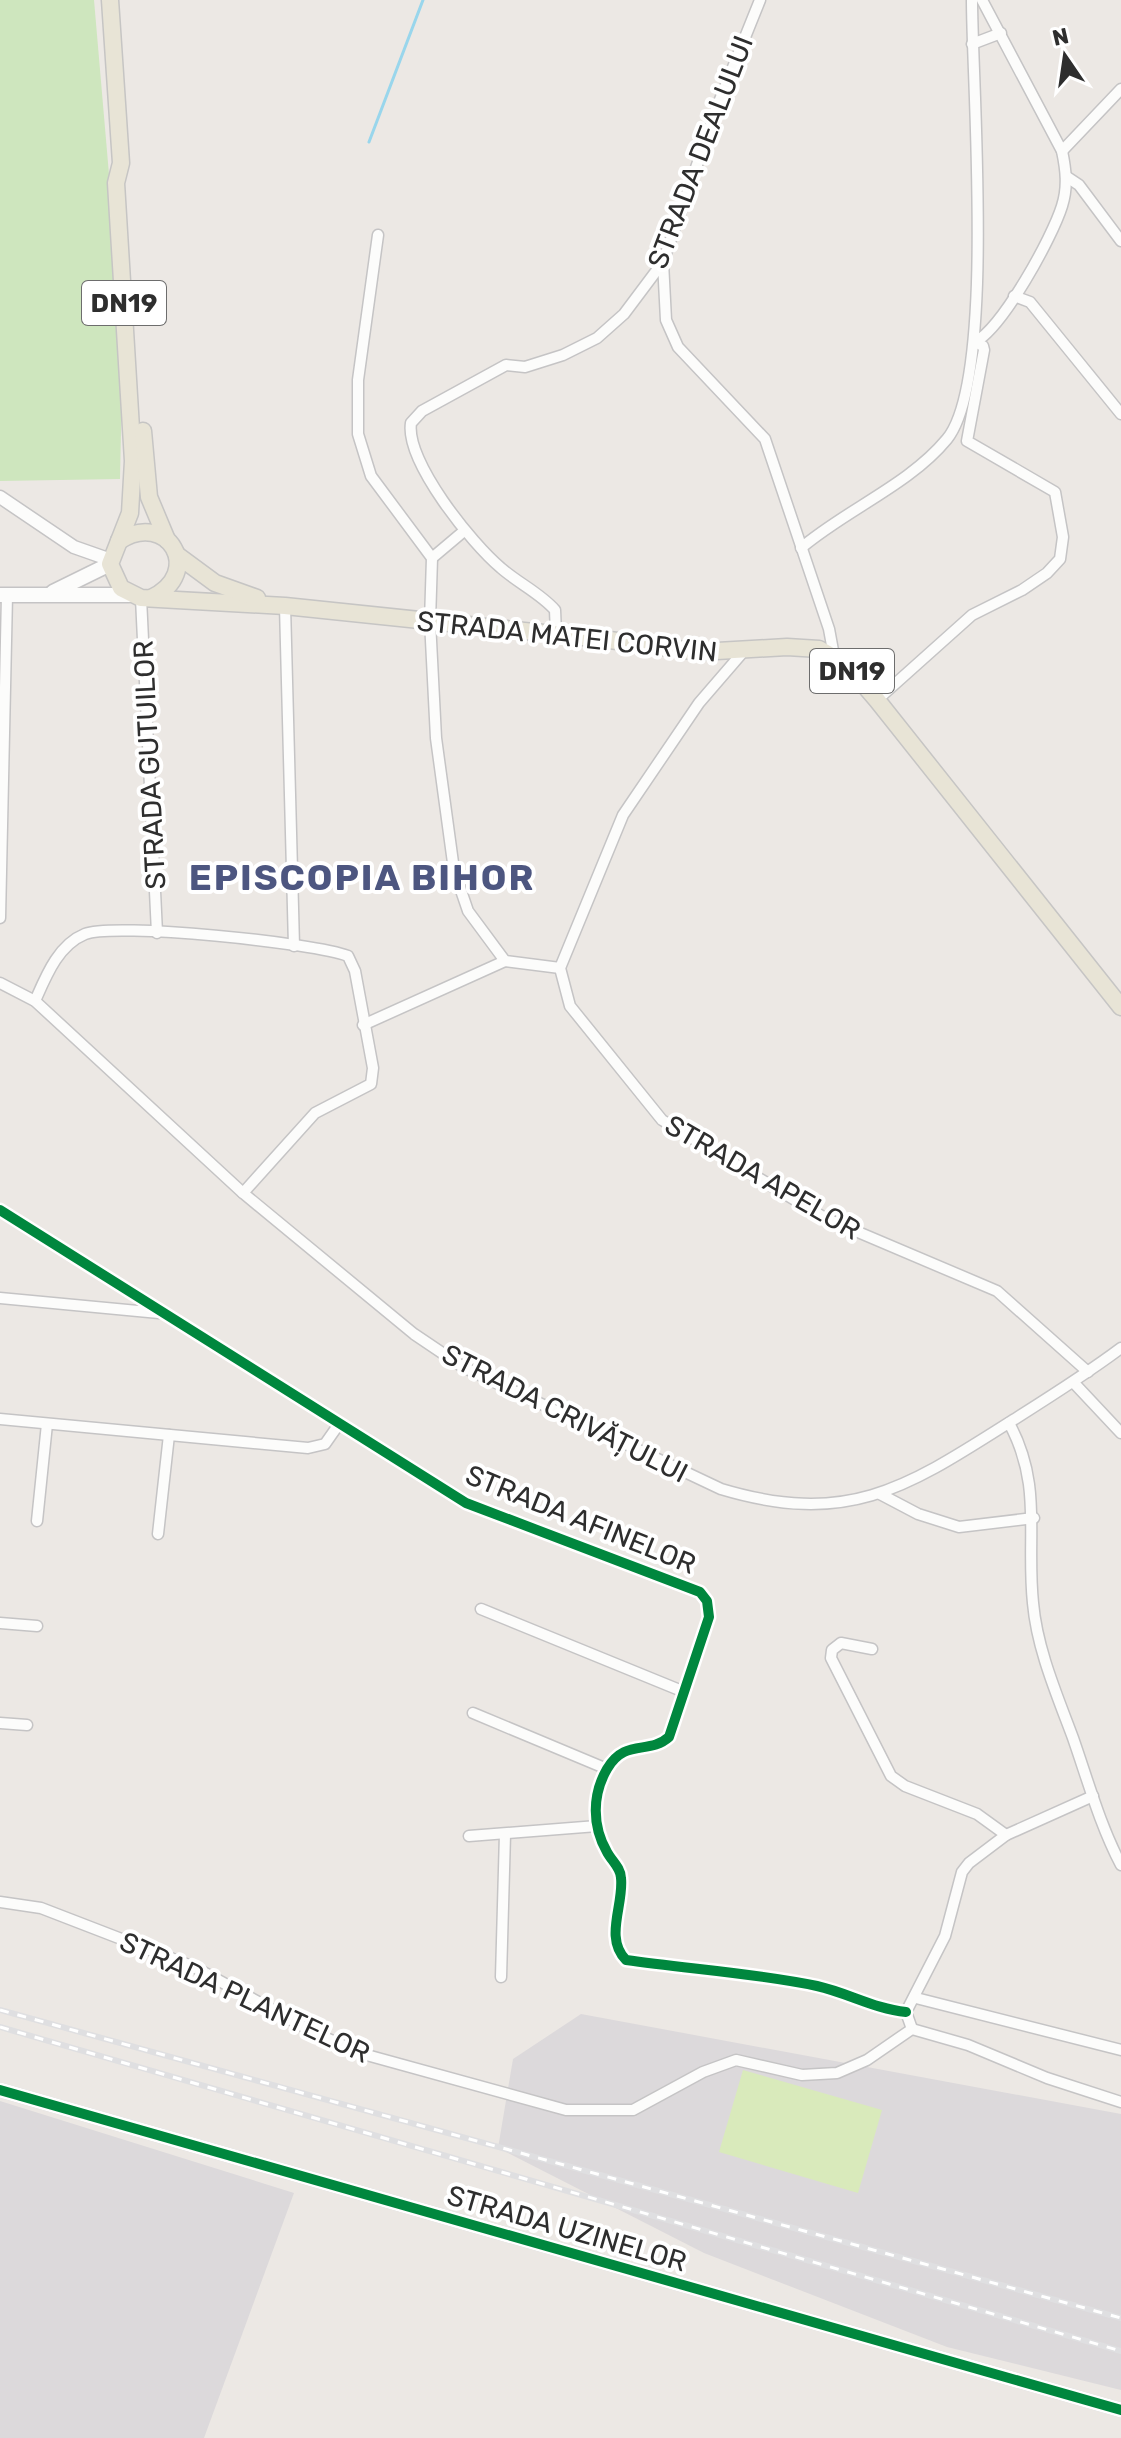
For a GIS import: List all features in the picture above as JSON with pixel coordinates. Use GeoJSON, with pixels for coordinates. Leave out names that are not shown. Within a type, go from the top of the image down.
{"type":"FeatureCollection","features":[{"type":"Feature","properties":{"kind":"main road","name":"DN19"},"geometry":{"type":"LineString","coordinates":[[110,0],[121,163],[128,182],[147,482],[154,511],[177,555]]}},
{"type":"Feature","properties":{"kind":"main road","name":"DN19"},"geometry":{"type":"LineString","coordinates":[[110,562],[130,513],[133,461],[116,183],[121,163]]}},
{"type":"Feature","properties":{"kind":"main road"},"geometry":{"type":"LineString","coordinates":[[119,541],[143,531],[161,535],[167,540]]}},
{"type":"Feature","properties":{"kind":"main road"},"geometry":{"type":"LineString","coordinates":[[110,562],[115,582],[140,597],[173,581],[177,555]]}},
{"type":"Feature","properties":{"kind":"main road","name":"STRADA MATEI CORVIN"},"geometry":{"type":"LineString","coordinates":[[177,555],[215,583],[281,606]]}},
{"type":"Feature","properties":{"kind":"main road","name":"STRADA MATEI CORVIN"},"geometry":{"type":"LineString","coordinates":[[44,595],[110,562]]}},
{"type":"Feature","properties":{"kind":"main road","name":"STRADA MATEI CORVIN"},"geometry":{"type":"LineString","coordinates":[[3,595],[140,597],[281,606],[700,652],[743,652],[787,647],[819,649],[834,656]]}},
{"type":"Feature","properties":{"kind":"main road","name":"DN19"},"geometry":{"type":"LineString","coordinates":[[834,656],[877,700],[1121,1007]]}},
{"type":"Feature","properties":{"kind":"street","name":"STRADA DEALULUI"},"geometry":{"type":"LineString","coordinates":[[556,634],[555,610],[547,601],[501,568],[464,531],[413,449],[411,423],[422,411],[506,365],[525,367],[552,359],[597,338],[624,314],[663,262],[719,102],[760,0]]}},
{"type":"Feature","properties":{"kind":"street"},"geometry":{"type":"LineString","coordinates":[[801,548],[826,527],[913,470],[949,437],[960,416],[978,317],[972,0]]}},
{"type":"Feature","properties":{"kind":"street"},"geometry":{"type":"LineString","coordinates":[[975,342],[990,330],[1014,296],[1062,208],[1067,177],[1062,151],[982,0]]}},
{"type":"Feature","properties":{"kind":"street"},"geometry":{"type":"LineString","coordinates":[[972,44],[1001,33]]}},
{"type":"Feature","properties":{"kind":"street"},"geometry":{"type":"LineString","coordinates":[[1062,151],[1121,89]]}},
{"type":"Feature","properties":{"kind":"street"},"geometry":{"type":"LineString","coordinates":[[1067,177],[1079,185],[1121,241]]}},
{"type":"Feature","properties":{"kind":"street"},"geometry":{"type":"LineString","coordinates":[[378,235],[358,380],[358,434],[371,476],[432,558],[430,621],[436,738],[454,870],[468,911],[505,961]]}},
{"type":"Feature","properties":{"kind":"street"},"geometry":{"type":"LineString","coordinates":[[663,262],[666,320],[678,347],[765,439],[829,629],[834,656]]}},
{"type":"Feature","properties":{"kind":"street"},"geometry":{"type":"LineString","coordinates":[[1014,296],[1030,302],[1121,414]]}},
{"type":"Feature","properties":{"kind":"street"},"geometry":{"type":"LineString","coordinates":[[877,700],[972,615],[1022,590],[1047,573],[1060,559],[1063,537],[1055,492],[967,441],[984,350],[980,343],[975,342]]}},
{"type":"Feature","properties":{"kind":"street"},"geometry":{"type":"LineString","coordinates":[[0,497],[74,547],[110,562]]}},
{"type":"Feature","properties":{"kind":"street"},"geometry":{"type":"LineString","coordinates":[[432,558],[464,531]]}},
{"type":"Feature","properties":{"kind":"street"},"geometry":{"type":"LineString","coordinates":[[0,918],[3,595]]}},
{"type":"Feature","properties":{"kind":"street","name":"STRADA GUTUILOR"},"geometry":{"type":"LineString","coordinates":[[140,597],[157,933]]}},
{"type":"Feature","properties":{"kind":"street"},"geometry":{"type":"LineString","coordinates":[[281,606],[294,946]]}},
{"type":"Feature","properties":{"kind":"street"},"geometry":{"type":"LineString","coordinates":[[363,1025],[505,961],[560,968],[623,815],[699,703],[743,652]]}},
{"type":"Feature","properties":{"kind":"street"},"geometry":{"type":"LineString","coordinates":[[35,1001],[67,944],[104,929],[294,946],[348,956],[355,971],[373,1068],[371,1084],[315,1113],[243,1193]]}},
{"type":"Feature","properties":{"kind":"street","name":"STRADA APELOR"},"geometry":{"type":"LineString","coordinates":[[560,968],[564,990],[579,1019],[662,1120],[825,1218],[997,1291],[1088,1372]]}},
{"type":"Feature","properties":{"kind":"street","name":"STRADA CRIVĂȚULUI"},"geometry":{"type":"LineString","coordinates":[[0,983],[35,1001],[243,1193],[364,1295],[463,1367],[721,1489],[779,1504],[832,1504],[900,1487],[954,1459],[1074,1383],[1121,1348]]}},
{"type":"Feature","properties":{"kind":"street","name":"STRADA AFINELOR"},"geometry":{"type":"LineString","coordinates":[[0,1210],[466,1503],[700,1592],[707,1601],[709,1617],[669,1737],[652,1745],[625,1750],[607,1769]]}},
{"type":"Feature","properties":{"kind":"street"},"geometry":{"type":"LineString","coordinates":[[0,1298],[161,1313]]}},
{"type":"Feature","properties":{"kind":"street"},"geometry":{"type":"LineString","coordinates":[[1074,1383],[1121,1433]]}},
{"type":"Feature","properties":{"kind":"street"},"geometry":{"type":"LineString","coordinates":[[0,1419],[308,1448],[325,1444],[339,1424]]}},
{"type":"Feature","properties":{"kind":"street"},"geometry":{"type":"LineString","coordinates":[[1009,1423],[1029,1470],[1034,1518],[1032,1587],[1037,1626],[1052,1683],[1093,1796],[1120,1859]]}},
{"type":"Feature","properties":{"kind":"street"},"geometry":{"type":"LineString","coordinates":[[37,1521],[47,1424]]}},
{"type":"Feature","properties":{"kind":"street"},"geometry":{"type":"LineString","coordinates":[[158,1534],[169,1435]]}},
{"type":"Feature","properties":{"kind":"street"},"geometry":{"type":"LineString","coordinates":[[880,1494],[918,1514],[959,1527],[1034,1518]]}},
{"type":"Feature","properties":{"kind":"street"},"geometry":{"type":"LineString","coordinates":[[481,1609],[682,1691]]}},
{"type":"Feature","properties":{"kind":"street"},"geometry":{"type":"LineString","coordinates":[[0,1623],[37,1626]]}},
{"type":"Feature","properties":{"kind":"street"},"geometry":{"type":"LineString","coordinates":[[872,1649],[841,1643],[832,1650],[831,1658],[891,1776],[905,1786],[977,1814],[1006,1835]]}},
{"type":"Feature","properties":{"kind":"street"},"geometry":{"type":"LineString","coordinates":[[473,1713],[607,1769],[596,1800],[597,1826],[602,1842],[621,1874],[615,1942],[626,1960],[816,1986],[851,1995],[882,2010],[906,2012]]}},
{"type":"Feature","properties":{"kind":"street"},"geometry":{"type":"LineString","coordinates":[[0,1723],[27,1725]]}},
{"type":"Feature","properties":{"kind":"street"},"geometry":{"type":"LineString","coordinates":[[906,2012],[916,1998],[945,1936],[962,1872],[1006,1835],[1093,1796]]}},
{"type":"Feature","properties":{"kind":"street"},"geometry":{"type":"LineString","coordinates":[[469,1836],[597,1826]]}},
{"type":"Feature","properties":{"kind":"street"},"geometry":{"type":"LineString","coordinates":[[501,1977],[505,1834]]}},
{"type":"Feature","properties":{"kind":"street","name":"STRADA PLANTELOR"},"geometry":{"type":"LineString","coordinates":[[0,1902],[41,1908],[194,1967],[305,2028],[363,2054],[566,2110],[633,2110],[703,2072],[736,2060],[802,2075],[837,2073],[867,2060],[912,2029]]}},
{"type":"Feature","properties":{"kind":"street"},"geometry":{"type":"LineString","coordinates":[[916,1998],[1121,2050]]}},
{"type":"Feature","properties":{"kind":"street"},"geometry":{"type":"LineString","coordinates":[[906,2012],[912,2029],[968,2045],[1047,2078],[1121,2102]]}},
{"type":"Feature","properties":{"kind":"street","name":"STRADA UZINELOR"},"geometry":{"type":"LineString","coordinates":[[0,2090],[1121,2410]]}},
{"type":"Feature","properties":{"kind":"shaded area"},"geometry":{"type":"Polygon","coordinates":[[[581,2014],[1121,2114],[1121,2390],[947,2347],[704,2253],[498,2148],[513,2059],[581,2014]]]}},
{"type":"Feature","properties":{"kind":"shaded area"},"geometry":{"type":"Polygon","coordinates":[[[0,2101],[294,2193],[204,2438],[0,2438],[0,2101]]]}},
{"type":"Feature","properties":{"kind":"green space"},"geometry":{"type":"Polygon","coordinates":[[[0,0],[94,0],[123,337],[120,479],[0,481],[0,0]]]}},
{"type":"Feature","properties":{"kind":"green space"},"geometry":{"type":"Polygon","coordinates":[[[743,2070],[882,2110],[858,2193],[719,2152],[743,2070]]]}},
{"type":"Feature","properties":{"kind":"waterway"},"geometry":{"type":"LineString","coordinates":[[369,142],[423,0]]}},
{"type":"Feature","properties":{"kind":"railway"},"geometry":{"type":"LineString","coordinates":[[0,2010],[1121,2318]]}},
{"type":"Feature","properties":{"kind":"railway"},"geometry":{"type":"LineString","coordinates":[[0,2027],[1121,2351]]}},
{"type":"Feature","properties":{"kind":"cycle path"},"geometry":{"type":"LineString","coordinates":[[0,1210],[466,1503],[700,1592],[707,1601],[709,1617],[669,1737],[653,1745],[621,1753],[614,1759],[602,1779],[596,1800],[596,1821],[602,1842],[621,1874],[616,1932],[620,1951],[626,1960],[794,1982],[906,2012]]}},
{"type":"Feature","properties":{"kind":"cycle path"},"geometry":{"type":"LineString","coordinates":[[0,2090],[1121,2410]]}},
{"type":"Feature","properties":{"kind":"district","name":"EPISCOPIA BIHOR"},"geometry":{"type":"Point","coordinates":[362,877]}}]}
